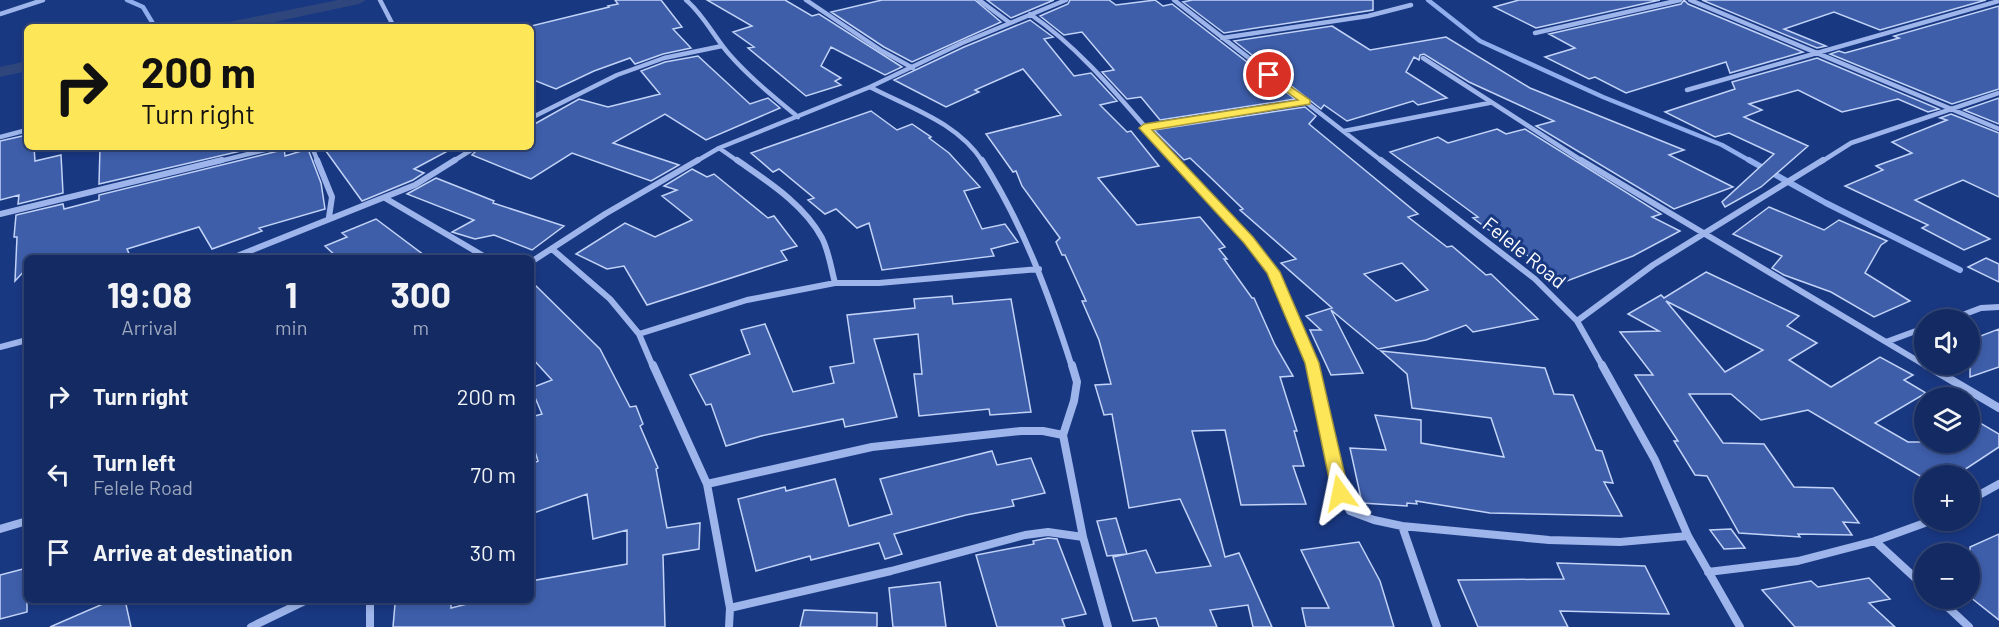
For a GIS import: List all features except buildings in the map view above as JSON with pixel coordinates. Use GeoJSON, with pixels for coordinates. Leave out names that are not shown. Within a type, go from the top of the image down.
{"type":"FeatureCollection","features":[{"type":"Feature","properties":{"kind":"street"},"geometry":{"type":"LineString","coordinates":[[0,14],[44,0]]}},
{"type":"Feature","properties":{"kind":"street"},"geometry":{"type":"LineString","coordinates":[[380,0],[393,24]]}},
{"type":"Feature","properties":{"kind":"street"},"geometry":{"type":"LineString","coordinates":[[686,0],[746,72],[798,117]]}},
{"type":"Feature","properties":{"kind":"street"},"geometry":{"type":"LineString","coordinates":[[806,0],[882,51],[913,68]]}},
{"type":"Feature","properties":{"kind":"street"},"geometry":{"type":"LineString","coordinates":[[979,0],[1011,22]]}},
{"type":"Feature","properties":{"kind":"street"},"geometry":{"type":"LineString","coordinates":[[534,260],[665,178],[719,148],[870,87],[1011,22],[1066,0]]}},
{"type":"Feature","properties":{"kind":"street","name":"Felele Road"},"geometry":{"type":"LineString","coordinates":[[1174,0],[1535,279],[1577,321],[1655,459],[1688,536],[1740,627]]}},
{"type":"Feature","properties":{"kind":"street"},"geometry":{"type":"LineString","coordinates":[[1535,33],[1680,0]]}},
{"type":"Feature","properties":{"kind":"street"},"geometry":{"type":"LineString","coordinates":[[1690,0],[1999,129]]}},
{"type":"Feature","properties":{"kind":"street"},"geometry":{"type":"LineString","coordinates":[[1687,90],[1999,1]]}},
{"type":"Feature","properties":{"kind":"street"},"geometry":{"type":"LineString","coordinates":[[1222,38],[1368,16],[1411,5]]}},
{"type":"Feature","properties":{"kind":"street"},"geometry":{"type":"LineString","coordinates":[[1030,14],[1050,28],[1099,73],[1144,128],[1248,240],[1274,272],[1312,363],[1340,493],[1350,510],[1374,520],[1402,526],[1561,540],[1620,542],[1688,536]]}},
{"type":"Feature","properties":{"kind":"street"},"geometry":{"type":"LineString","coordinates":[[534,116],[617,75],[664,58],[722,46]]}},
{"type":"Feature","properties":{"kind":"street"},"geometry":{"type":"LineString","coordinates":[[1423,58],[1489,103],[1701,235],[1999,408]]}},
{"type":"Feature","properties":{"kind":"street"},"geometry":{"type":"LineString","coordinates":[[870,87],[954,130],[967,141],[988,171],[1039,268],[1077,382],[1074,401],[1063,435],[1083,537],[1108,627]]}},
{"type":"Feature","properties":{"kind":"street"},"geometry":{"type":"LineString","coordinates":[[1577,321],[1653,265],[1851,143],[1999,93]]}},
{"type":"Feature","properties":{"kind":"street"},"geometry":{"type":"LineString","coordinates":[[1144,128],[1307,102]]}},
{"type":"Feature","properties":{"kind":"street"},"geometry":{"type":"LineString","coordinates":[[1344,131],[1489,103]]}},
{"type":"Feature","properties":{"kind":"street"},"geometry":{"type":"LineString","coordinates":[[0,137],[24,131]]}},
{"type":"Feature","properties":{"kind":"street"},"geometry":{"type":"LineString","coordinates":[[719,148],[773,187],[799,210],[820,235],[835,283]]}},
{"type":"Feature","properties":{"kind":"street"},"geometry":{"type":"LineString","coordinates":[[0,214],[265,150]]}},
{"type":"Feature","properties":{"kind":"street"},"geometry":{"type":"LineString","coordinates":[[313,150],[332,197],[329,217]]}},
{"type":"Feature","properties":{"kind":"street"},"geometry":{"type":"LineString","coordinates":[[238,255],[329,217],[415,185],[471,150]]}},
{"type":"Feature","properties":{"kind":"street"},"geometry":{"type":"LineString","coordinates":[[385,198],[482,255]]}},
{"type":"Feature","properties":{"kind":"street"},"geometry":{"type":"LineString","coordinates":[[552,249],[610,299],[639,334],[707,484],[730,608],[729,627]]}},
{"type":"Feature","properties":{"kind":"street"},"geometry":{"type":"LineString","coordinates":[[639,334],[747,300],[835,283],[879,283],[1039,268]]}},
{"type":"Feature","properties":{"kind":"street"},"geometry":{"type":"LineString","coordinates":[[1978,309],[1999,307]]}},
{"type":"Feature","properties":{"kind":"street"},"geometry":{"type":"LineString","coordinates":[[1886,342],[1914,332]]}},
{"type":"Feature","properties":{"kind":"street"},"geometry":{"type":"LineString","coordinates":[[0,347],[24,341]]}},
{"type":"Feature","properties":{"kind":"street"},"geometry":{"type":"LineString","coordinates":[[707,484],[872,447],[1021,431],[1043,431],[1063,435]]}},
{"type":"Feature","properties":{"kind":"street"},"geometry":{"type":"LineString","coordinates":[[1980,494],[1999,484]]}},
{"type":"Feature","properties":{"kind":"street"},"geometry":{"type":"LineString","coordinates":[[0,529],[24,522]]}},
{"type":"Feature","properties":{"kind":"street"},"geometry":{"type":"LineString","coordinates":[[1402,526],[1437,627]]}},
{"type":"Feature","properties":{"kind":"street"},"geometry":{"type":"LineString","coordinates":[[1708,572],[1798,561],[1875,541],[1914,527]]}},
{"type":"Feature","properties":{"kind":"street"},"geometry":{"type":"LineString","coordinates":[[730,608],[891,571],[1025,535],[1048,532],[1083,537]]}},
{"type":"Feature","properties":{"kind":"street"},"geometry":{"type":"LineString","coordinates":[[1875,541],[1914,577]]}},
{"type":"Feature","properties":{"kind":"street"},"geometry":{"type":"LineString","coordinates":[[251,627],[301,603]]}},
{"type":"Feature","properties":{"kind":"street"},"geometry":{"type":"LineString","coordinates":[[370,603],[370,627]]}},
{"type":"Feature","properties":{"kind":"street"},"geometry":{"type":"LineString","coordinates":[[1950,609],[1969,627]]}},
{"type":"Feature","properties":{"kind":"waterway"},"geometry":{"type":"LineString","coordinates":[[127,0],[143,7],[153,24]]}},
{"type":"Feature","properties":{"kind":"waterway"},"geometry":{"type":"LineString","coordinates":[[243,24],[359,0]]}},
{"type":"Feature","properties":{"kind":"waterway"},"geometry":{"type":"LineString","coordinates":[[1428,0],[1480,41],[1603,97],[1722,145],[1752,162]]}},
{"type":"Feature","properties":{"kind":"waterway"},"geometry":{"type":"LineString","coordinates":[[0,72],[24,67]]}},
{"type":"Feature","properties":{"kind":"waterway"},"geometry":{"type":"LineString","coordinates":[[1749,160],[1826,203],[1960,270]]}},
{"type":"Feature","properties":{"kind":"route"},"geometry":{"type":"LineString","coordinates":[[1269,75],[1307,102],[1144,128],[1248,240],[1274,272],[1312,363],[1340,493]]}}]}
